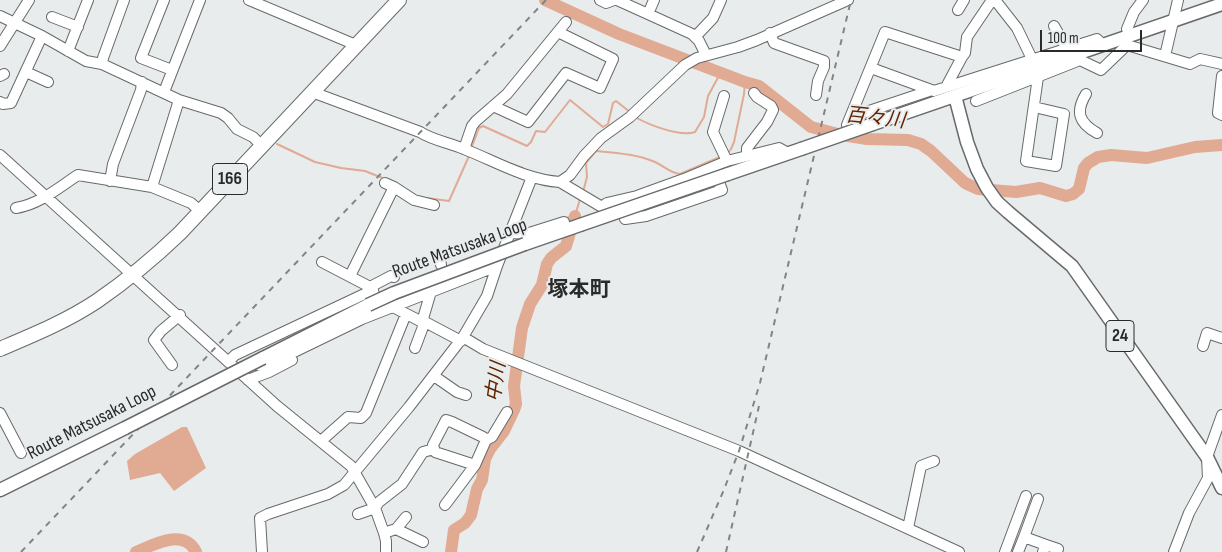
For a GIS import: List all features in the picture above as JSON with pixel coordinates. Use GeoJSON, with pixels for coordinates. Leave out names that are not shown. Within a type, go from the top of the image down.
{"type":"FeatureCollection","features":[{"type":"Feature","properties":{"kind":"highway","name":"166"},"geometry":{"type":"LineString","coordinates":[[0,349],[39,333],[96,302],[164,249],[399,0]]}},
{"type":"Feature","properties":{"kind":"main road","name":"Route Matsusaka Loop"},"geometry":{"type":"LineString","coordinates":[[0,490],[394,293],[525,244],[873,124],[951,91],[1103,44],[1222,4]]}},
{"type":"Feature","properties":{"kind":"main road","name":"24"},"geometry":{"type":"LineString","coordinates":[[951,91],[977,169],[987,188],[998,202],[1028,231],[1072,266],[1207,457],[1222,488]]}},
{"type":"Feature","properties":{"kind":"street"},"geometry":{"type":"LineString","coordinates":[[0,46],[30,0]]}},
{"type":"Feature","properties":{"kind":"street"},"geometry":{"type":"LineString","coordinates":[[68,51],[88,0]]}},
{"type":"Feature","properties":{"kind":"street"},"geometry":{"type":"LineString","coordinates":[[102,64],[124,0]]}},
{"type":"Feature","properties":{"kind":"street"},"geometry":{"type":"LineString","coordinates":[[164,0],[141,58],[172,70]]}},
{"type":"Feature","properties":{"kind":"street"},"geometry":{"type":"LineString","coordinates":[[165,89],[200,0]]}},
{"type":"Feature","properties":{"kind":"street"},"geometry":{"type":"LineString","coordinates":[[249,0],[356,45]]}},
{"type":"Feature","properties":{"kind":"street"},"geometry":{"type":"LineString","coordinates":[[600,0],[606,3],[615,0],[692,34],[695,37],[701,56]]}},
{"type":"Feature","properties":{"kind":"street"},"geometry":{"type":"LineString","coordinates":[[648,14],[654,0]]}},
{"type":"Feature","properties":{"kind":"street"},"geometry":{"type":"LineString","coordinates":[[695,37],[713,18],[721,0]]}},
{"type":"Feature","properties":{"kind":"street"},"geometry":{"type":"LineString","coordinates":[[560,182],[570,175],[607,128],[630,117],[685,65],[701,56],[738,47],[848,0]]}},
{"type":"Feature","properties":{"kind":"street"},"geometry":{"type":"LineString","coordinates":[[958,10],[964,0]]}},
{"type":"Feature","properties":{"kind":"street"},"geometry":{"type":"LineString","coordinates":[[951,91],[965,53],[966,36],[993,0],[1017,28],[1032,59]]}},
{"type":"Feature","properties":{"kind":"street"},"geometry":{"type":"LineString","coordinates":[[1127,29],[1134,12],[1143,0]]}},
{"type":"Feature","properties":{"kind":"street"},"geometry":{"type":"LineString","coordinates":[[1165,56],[1178,0]]}},
{"type":"Feature","properties":{"kind":"street"},"geometry":{"type":"LineString","coordinates":[[0,16],[13,26],[35,33],[86,61],[102,64],[142,82],[165,89],[180,100],[221,113],[237,129],[253,137],[262,146]]}},
{"type":"Feature","properties":{"kind":"street"},"geometry":{"type":"LineString","coordinates":[[52,17],[78,27]]}},
{"type":"Feature","properties":{"kind":"street"},"geometry":{"type":"LineString","coordinates":[[468,151],[472,126],[507,94],[566,22]]}},
{"type":"Feature","properties":{"kind":"street"},"geometry":{"type":"LineString","coordinates":[[1054,26],[1067,49]]}},
{"type":"Feature","properties":{"kind":"street"},"geometry":{"type":"LineString","coordinates":[[493,106],[528,122],[566,73],[600,88],[613,58],[558,32]]}},
{"type":"Feature","properties":{"kind":"street"},"geometry":{"type":"LineString","coordinates":[[932,90],[849,121],[885,32],[962,57]]}},
{"type":"Feature","properties":{"kind":"street"},"geometry":{"type":"LineString","coordinates":[[0,102],[3,104],[12,102],[26,72],[35,33]]}},
{"type":"Feature","properties":{"kind":"street"},"geometry":{"type":"LineString","coordinates":[[770,34],[774,43],[824,61],[816,95]]}},
{"type":"Feature","properties":{"kind":"street"},"geometry":{"type":"LineString","coordinates":[[871,68],[932,90],[951,91],[1032,59],[1097,39],[1103,44]]}},
{"type":"Feature","properties":{"kind":"street"},"geometry":{"type":"LineString","coordinates":[[976,101],[1080,60],[1101,70],[1127,45],[1190,64],[1200,59],[1222,64]]}},
{"type":"Feature","properties":{"kind":"street"},"geometry":{"type":"LineString","coordinates":[[26,72],[48,82]]}},
{"type":"Feature","properties":{"kind":"street"},"geometry":{"type":"LineString","coordinates":[[1222,76],[1218,113],[1222,115]]}},
{"type":"Feature","properties":{"kind":"street"},"geometry":{"type":"LineString","coordinates":[[1038,77],[1026,161],[1056,166],[1064,114]]}},
{"type":"Feature","properties":{"kind":"street"},"geometry":{"type":"LineString","coordinates":[[110,182],[113,164],[141,90],[142,82]]}},
{"type":"Feature","properties":{"kind":"street"},"geometry":{"type":"LineString","coordinates":[[312,92],[532,177],[560,182],[602,207],[607,203],[637,196],[713,166],[725,157],[747,156],[779,148],[795,151]]}},
{"type":"Feature","properties":{"kind":"street"},"geometry":{"type":"LineString","coordinates":[[747,156],[747,148],[767,122],[773,110],[771,106],[754,93]]}},
{"type":"Feature","properties":{"kind":"street"},"geometry":{"type":"LineString","coordinates":[[1086,94],[1079,113],[1082,122],[1097,133]]}},
{"type":"Feature","properties":{"kind":"street"},"geometry":{"type":"LineString","coordinates":[[724,96],[713,132],[725,157]]}},
{"type":"Feature","properties":{"kind":"street"},"geometry":{"type":"LineString","coordinates":[[152,187],[180,100]]}},
{"type":"Feature","properties":{"kind":"street"},"geometry":{"type":"LineString","coordinates":[[1034,107],[1064,114],[1079,113]]}},
{"type":"Feature","properties":{"kind":"street"},"geometry":{"type":"LineString","coordinates":[[0,155],[131,275],[180,316],[248,380],[351,466],[375,508],[384,533],[386,552]]}},
{"type":"Feature","properties":{"kind":"street"},"geometry":{"type":"LineString","coordinates":[[626,219],[646,216],[722,190],[713,166]]}},
{"type":"Feature","properties":{"kind":"street"},"geometry":{"type":"LineString","coordinates":[[16,208],[27,206],[46,196],[78,175],[110,182],[152,187],[191,203],[200,211]]}},
{"type":"Feature","properties":{"kind":"street"},"geometry":{"type":"LineString","coordinates":[[262,552],[260,518],[328,494],[344,485],[462,339],[487,296],[532,177]]}},
{"type":"Feature","properties":{"kind":"street"},"geometry":{"type":"LineString","coordinates":[[350,276],[389,185],[414,200],[434,205]]}},
{"type":"Feature","properties":{"kind":"street"},"geometry":{"type":"LineString","coordinates":[[511,233],[526,234],[564,222]]}},
{"type":"Feature","properties":{"kind":"street"},"geometry":{"type":"LineString","coordinates":[[322,262],[371,288],[379,313]]}},
{"type":"Feature","properties":{"kind":"street"},"geometry":{"type":"LineString","coordinates":[[248,380],[269,372],[432,288],[497,266]]}},
{"type":"Feature","properties":{"kind":"street"},"geometry":{"type":"LineString","coordinates":[[229,361],[235,355],[371,288],[391,276],[394,277]]}},
{"type":"Feature","properties":{"kind":"street"},"geometry":{"type":"LineString","coordinates":[[416,348],[432,288]]}},
{"type":"Feature","properties":{"kind":"street"},"geometry":{"type":"LineString","coordinates":[[250,364],[265,366],[393,307]]}},
{"type":"Feature","properties":{"kind":"street"},"geometry":{"type":"LineString","coordinates":[[393,307],[423,323],[427,323],[483,350],[739,450],[959,552]]}},
{"type":"Feature","properties":{"kind":"street"},"geometry":{"type":"LineString","coordinates":[[321,441],[348,417],[361,418],[366,413],[406,314]]}},
{"type":"Feature","properties":{"kind":"street"},"geometry":{"type":"LineString","coordinates":[[172,365],[154,340],[161,331],[180,316]]}},
{"type":"Feature","properties":{"kind":"street"},"geometry":{"type":"LineString","coordinates":[[1203,346],[1207,333],[1222,338]]}},
{"type":"Feature","properties":{"kind":"street"},"geometry":{"type":"LineString","coordinates":[[434,376],[456,392],[466,395]]}},
{"type":"Feature","properties":{"kind":"street"},"geometry":{"type":"LineString","coordinates":[[445,505],[475,465],[486,440],[492,437],[507,412]]}},
{"type":"Feature","properties":{"kind":"street"},"geometry":{"type":"LineString","coordinates":[[0,413],[21,453]]}},
{"type":"Feature","properties":{"kind":"street"},"geometry":{"type":"LineString","coordinates":[[1174,552],[1189,513],[1208,478],[1207,457],[1222,415]]}},
{"type":"Feature","properties":{"kind":"street"},"geometry":{"type":"LineString","coordinates":[[475,465],[435,452],[432,446],[446,420],[486,440]]}},
{"type":"Feature","properties":{"kind":"street"},"geometry":{"type":"LineString","coordinates":[[358,514],[375,508],[379,502],[402,484],[423,452],[434,449]]}},
{"type":"Feature","properties":{"kind":"street"},"geometry":{"type":"LineString","coordinates":[[908,528],[921,466],[934,461]]}},
{"type":"Feature","properties":{"kind":"street"},"geometry":{"type":"LineString","coordinates":[[1005,552],[1026,496]]}},
{"type":"Feature","properties":{"kind":"street"},"geometry":{"type":"LineString","coordinates":[[1018,552],[1038,499]]}},
{"type":"Feature","properties":{"kind":"street"},"geometry":{"type":"LineString","coordinates":[[384,533],[396,529],[406,517]]}},
{"type":"Feature","properties":{"kind":"street"},"geometry":{"type":"LineString","coordinates":[[396,529],[423,542]]}},
{"type":"Feature","properties":{"kind":"street"},"geometry":{"type":"LineString","coordinates":[[1024,537],[1044,548],[1058,549]]}},
{"type":"Feature","properties":{"kind":"shaded area"},"geometry":{"type":"Polygon","coordinates":[[[182,427],[187,427],[206,468],[174,491],[160,473],[130,480],[127,461],[135,454],[182,427]]]}},
{"type":"Feature","properties":{"kind":"waterway","name":"百々川"},"geometry":{"type":"LineString","coordinates":[[545,0],[619,34],[759,86],[811,127],[867,139],[908,140],[921,144],[965,183],[978,189],[1016,192],[1040,188],[1066,196],[1073,194],[1079,189],[1084,168],[1098,157],[1111,155],[1147,158],[1195,147],[1222,145]]}},
{"type":"Feature","properties":{"kind":"waterway"},"geometry":{"type":"LineString","coordinates":[[635,117],[656,127],[673,132],[695,132],[704,117],[708,96],[721,72]]}},
{"type":"Feature","properties":{"kind":"waterway"},"geometry":{"type":"LineString","coordinates":[[727,154],[734,142],[745,82]]}},
{"type":"Feature","properties":{"kind":"waterway"},"geometry":{"type":"LineString","coordinates":[[471,149],[479,128],[483,126],[527,146],[536,131],[545,132],[570,100],[603,127],[608,124],[613,103],[616,101],[630,112]]}},
{"type":"Feature","properties":{"kind":"waterway"},"geometry":{"type":"LineString","coordinates":[[277,144],[315,162],[365,171],[385,179]]}},
{"type":"Feature","properties":{"kind":"waterway"},"geometry":{"type":"LineString","coordinates":[[583,192],[587,177],[586,163],[596,151],[641,157],[680,174],[720,157]]}},
{"type":"Feature","properties":{"kind":"waterway"},"geometry":{"type":"LineString","coordinates":[[427,198],[449,201],[469,156],[471,157]]}},
{"type":"Feature","properties":{"kind":"waterway"},"geometry":{"type":"LineString","coordinates":[[509,163],[523,168]]}},
{"type":"Feature","properties":{"kind":"waterway","name":"中川"},"geometry":{"type":"LineString","coordinates":[[565,218],[575,216],[580,199]]}},
{"type":"Feature","properties":{"kind":"waterway","name":"中川"},"geometry":{"type":"LineString","coordinates":[[451,552],[454,530],[465,523],[471,515],[477,489],[482,480],[485,459],[504,431],[516,404],[514,386],[522,328],[530,304],[542,285],[547,264],[551,258],[566,246],[575,216]]}},
{"type":"Feature","properties":{"kind":"waterway","name":"中川"},"geometry":{"type":"LineString","coordinates":[[136,552],[160,542],[177,539],[191,545],[196,552]]}},
{"type":"Feature","properties":{"kind":"railway"},"geometry":{"type":"LineString","coordinates":[[21,552],[546,0]]}},
{"type":"Feature","properties":{"kind":"railway"},"geometry":{"type":"LineString","coordinates":[[697,552],[739,451],[760,383],[851,0]]}},
{"type":"Feature","properties":{"kind":"railway"},"geometry":{"type":"LineString","coordinates":[[726,552],[759,406]]}},
{"type":"Feature","properties":{"kind":"district","name":"塚本町"},"geometry":{"type":"Point","coordinates":[579,291]}}]}
